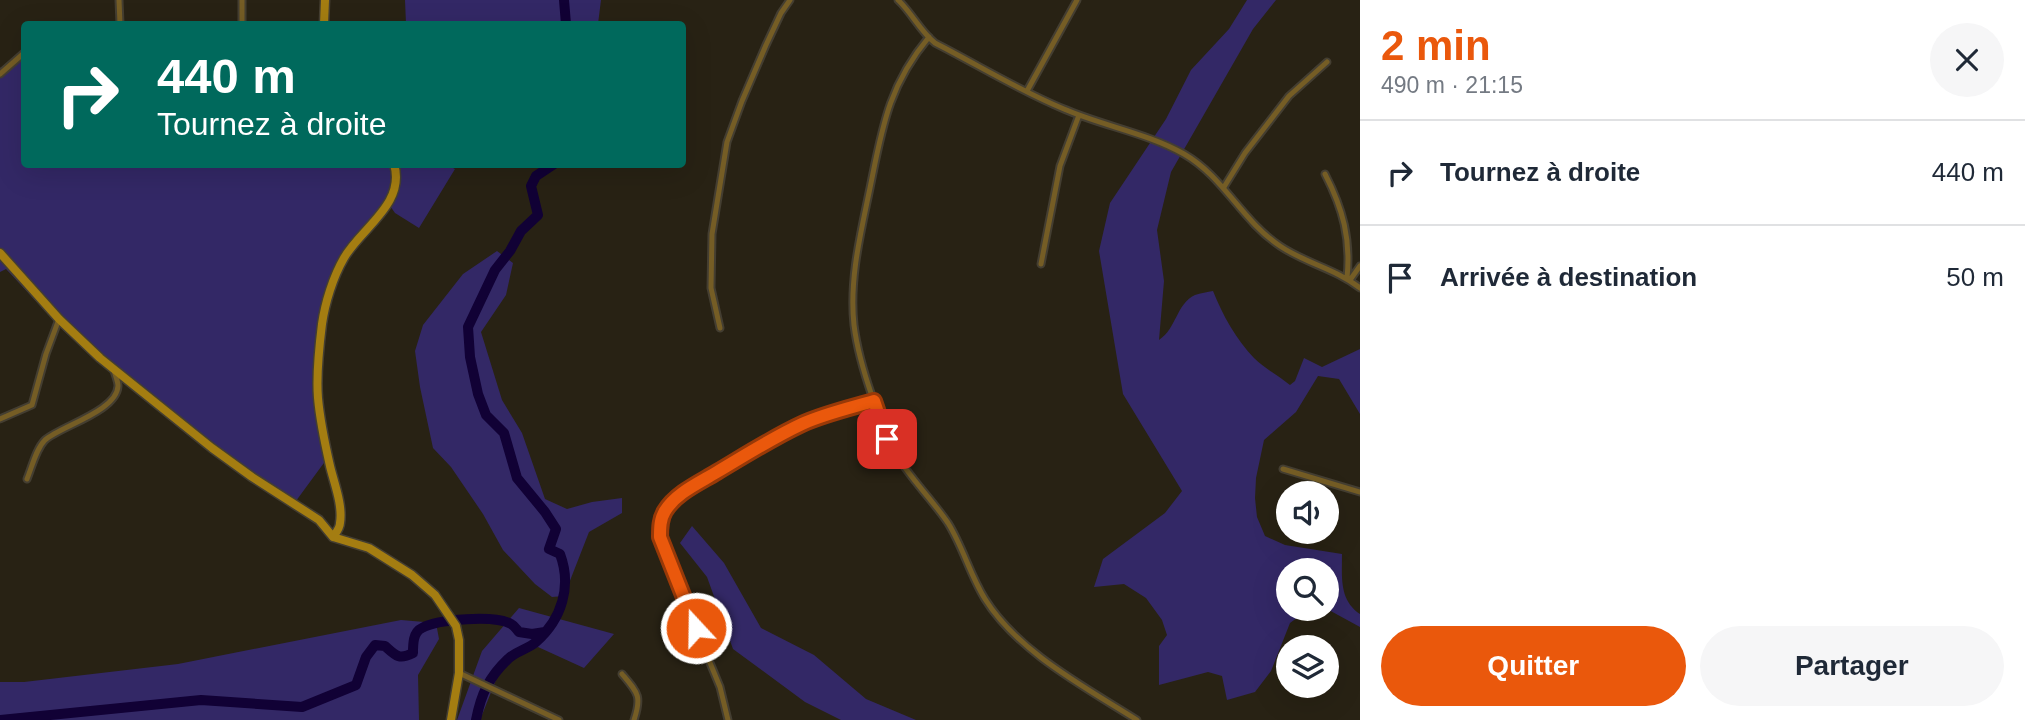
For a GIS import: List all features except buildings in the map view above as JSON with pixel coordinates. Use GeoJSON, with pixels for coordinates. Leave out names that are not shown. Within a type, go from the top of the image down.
{"type":"FeatureCollection","features":[{"type":"Feature","properties":{"kind":"main road"},"geometry":{"type":"LineString","coordinates":[[324,21],[325,0]]}},
{"type":"Feature","properties":{"kind":"main road"},"geometry":{"type":"LineString","coordinates":[[333,537],[340,525],[340,511],[327,451],[317,375],[323,318],[344,258],[386,208],[393,194],[395,168]]}},
{"type":"Feature","properties":{"kind":"main road"},"geometry":{"type":"LineString","coordinates":[[0,253],[59,319],[114,370],[252,477],[319,520],[333,537],[369,548],[412,575],[435,595],[452,622],[460,650],[451,720]]}},
{"type":"Feature","properties":{"kind":"street"},"geometry":{"type":"LineString","coordinates":[[119,0],[120,21]]}},
{"type":"Feature","properties":{"kind":"street"},"geometry":{"type":"LineString","coordinates":[[242,0],[242,21]]}},
{"type":"Feature","properties":{"kind":"street"},"geometry":{"type":"LineString","coordinates":[[720,328],[711,288],[711,260],[717,194],[727,142],[780,13],[790,0]]}},
{"type":"Feature","properties":{"kind":"street"},"geometry":{"type":"LineString","coordinates":[[898,0],[935,43],[1079,115],[1168,145],[1187,155],[1224,187],[1249,220],[1281,247],[1348,279],[1360,288]]}},
{"type":"Feature","properties":{"kind":"street"},"geometry":{"type":"LineString","coordinates":[[1027,91],[1077,0]]}},
{"type":"Feature","properties":{"kind":"street"},"geometry":{"type":"LineString","coordinates":[[929,37],[915,54],[886,113],[854,285],[854,323],[862,363],[887,439],[895,454],[950,526],[976,582],[998,617],[1052,666],[1137,720]]}},
{"type":"Feature","properties":{"kind":"street"},"geometry":{"type":"LineString","coordinates":[[0,74],[21,55]]}},
{"type":"Feature","properties":{"kind":"street"},"geometry":{"type":"LineString","coordinates":[[1224,187],[1245,153],[1289,96],[1327,62]]}},
{"type":"Feature","properties":{"kind":"street"},"geometry":{"type":"LineString","coordinates":[[1041,264],[1060,166],[1079,115]]}},
{"type":"Feature","properties":{"kind":"street"},"geometry":{"type":"LineString","coordinates":[[1325,174],[1343,213],[1349,254],[1348,279]]}},
{"type":"Feature","properties":{"kind":"street"},"geometry":{"type":"LineString","coordinates":[[1348,279],[1360,266]]}},
{"type":"Feature","properties":{"kind":"street"},"geometry":{"type":"LineString","coordinates":[[0,419],[32,405],[59,319]]}},
{"type":"Feature","properties":{"kind":"street"},"geometry":{"type":"LineString","coordinates":[[27,479],[45,440],[85,419],[112,398],[118,386],[114,370]]}},
{"type":"Feature","properties":{"kind":"street"},"geometry":{"type":"LineString","coordinates":[[728,720],[720,687],[663,549],[660,526],[664,512],[690,488],[781,435],[804,423],[874,401]]}},
{"type":"Feature","properties":{"kind":"street"},"geometry":{"type":"LineString","coordinates":[[1283,469],[1360,492]]}},
{"type":"Feature","properties":{"kind":"street"},"geometry":{"type":"LineString","coordinates":[[459,673],[559,720]]}},
{"type":"Feature","properties":{"kind":"street"},"geometry":{"type":"LineString","coordinates":[[622,674],[639,697],[634,720]]}},
{"type":"Feature","properties":{"kind":"shaded area"},"geometry":{"type":"Polygon","coordinates":[[[405,0],[601,0],[598,21],[406,21],[405,0]]]}},
{"type":"Feature","properties":{"kind":"shaded area"},"geometry":{"type":"Polygon","coordinates":[[[1247,0],[1276,0],[1253,29],[1171,172],[1157,230],[1164,281],[1159,340],[1170,329],[1189,299],[1197,294],[1213,291],[1230,327],[1247,351],[1290,385],[1295,381],[1304,358],[1322,367],[1360,349],[1360,414],[1339,379],[1318,376],[1296,412],[1264,440],[1255,498],[1257,517],[1265,536],[1276,541],[1276,544],[1342,554],[1343,587],[1348,602],[1360,614],[1360,627],[1339,616],[1339,558],[1276,558],[1276,621],[1293,621],[1285,635],[1276,635],[1276,658],[1271,671],[1255,692],[1227,700],[1222,676],[1208,672],[1159,685],[1159,646],[1167,635],[1162,620],[1146,598],[1124,584],[1094,587],[1103,559],[1165,513],[1182,491],[1123,394],[1099,251],[1110,203],[1166,119],[1191,70],[1229,29],[1247,0]]]}},
{"type":"Feature","properties":{"kind":"shaded area"},"geometry":{"type":"Polygon","coordinates":[[[21,55],[21,168],[455,169],[419,228],[395,213],[388,203],[348,248],[325,311],[319,389],[329,456],[293,505],[254,484],[103,366],[63,330],[6,269],[0,272],[0,68],[21,55]]]}},
{"type":"Feature","properties":{"kind":"shaded area"},"geometry":{"type":"Polygon","coordinates":[[[497,251],[513,263],[506,295],[481,332],[502,400],[522,433],[545,499],[567,509],[622,498],[622,513],[589,532],[564,596],[552,597],[535,584],[503,550],[483,514],[451,467],[433,448],[420,387],[415,351],[423,325],[463,274],[497,251]]]}},
{"type":"Feature","properties":{"kind":"shaded area"},"geometry":{"type":"Polygon","coordinates":[[[692,526],[724,563],[761,628],[814,655],[866,699],[916,720],[841,720],[805,702],[733,649],[707,577],[680,543],[692,526]]]}},
{"type":"Feature","properties":{"kind":"shaded area"},"geometry":{"type":"Polygon","coordinates":[[[519,608],[614,634],[584,668],[538,647],[503,662],[480,720],[457,720],[482,651],[519,608]]]}},
{"type":"Feature","properties":{"kind":"shaded area"},"geometry":{"type":"Polygon","coordinates":[[[401,620],[436,623],[439,639],[418,675],[419,720],[0,720],[0,682],[24,682],[178,664],[401,620]]]}},
{"type":"Feature","properties":{"kind":"waterway"},"geometry":{"type":"LineString","coordinates":[[564,0],[566,21]]}},
{"type":"Feature","properties":{"kind":"waterway"},"geometry":{"type":"LineString","coordinates":[[476,720],[480,702],[491,679],[511,656],[533,644],[545,633],[558,612],[565,590],[560,554],[549,549],[556,529],[517,478],[504,433],[486,415],[478,394],[470,357],[468,327],[495,270],[521,231],[538,215],[531,186],[536,176],[548,168]]}},
{"type":"Feature","properties":{"kind":"waterway"},"geometry":{"type":"LineString","coordinates":[[0,720],[201,700],[302,707],[356,685],[366,657],[375,645],[385,646],[398,656],[413,653],[417,632],[430,625],[466,619],[493,620],[511,624],[519,632],[545,632]]}},
{"type":"Feature","properties":{"kind":"route"},"geometry":{"type":"LineString","coordinates":[[696,628],[660,537],[664,512],[678,497],[781,435],[804,423],[845,409],[874,401],[887,439]]}}]}
